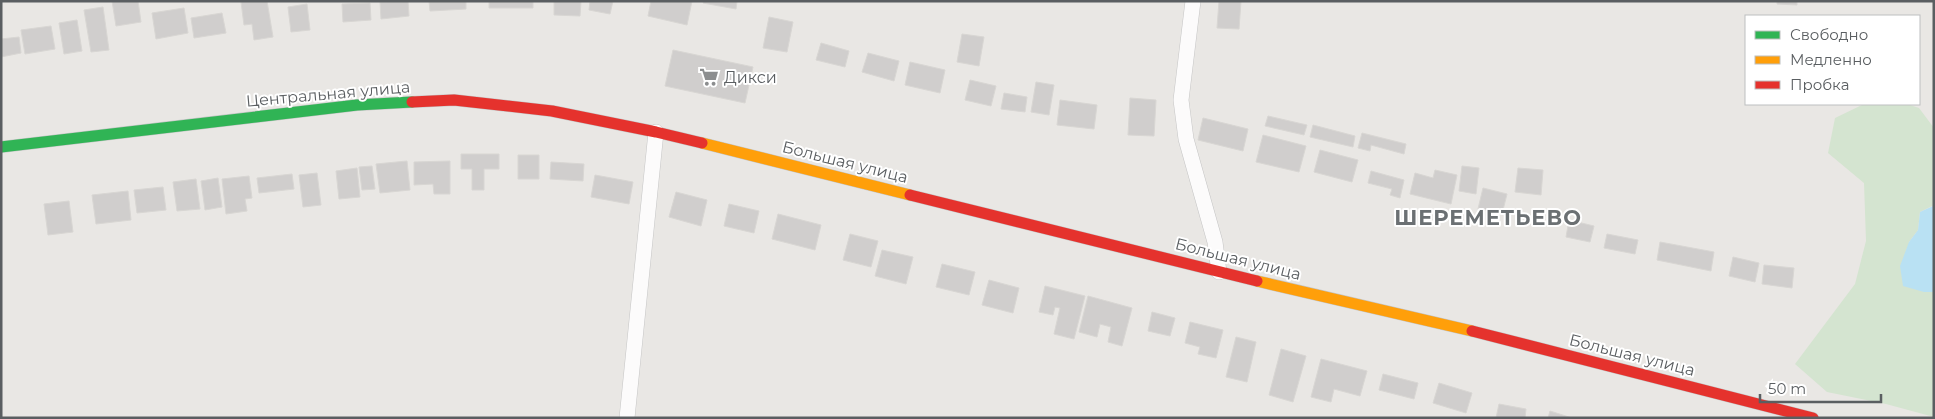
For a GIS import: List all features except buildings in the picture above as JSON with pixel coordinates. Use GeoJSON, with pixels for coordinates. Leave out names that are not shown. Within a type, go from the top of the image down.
{"type":"FeatureCollection","features":[{"type":"Feature","properties":{"kind":"street"},"geometry":{"type":"LineString","coordinates":[[1193,1],[1181,100],[1186,140],[1215,242],[1220,272]]}},
{"type":"Feature","properties":{"kind":"street","name":"Центральная улица"},"geometry":{"type":"LineString","coordinates":[[1,147],[357,104],[454,100],[552,111],[656,132]]}},
{"type":"Feature","properties":{"kind":"street"},"geometry":{"type":"LineString","coordinates":[[627,418],[656,132]]}},
{"type":"Feature","properties":{"kind":"street","name":"Большая улица"},"geometry":{"type":"LineString","coordinates":[[656,132],[1220,272],[1479,333],[1813,418]]}},
{"type":"Feature","properties":{"kind":"green space"},"geometry":{"type":"Polygon","coordinates":[[[1862,105],[1910,105],[1919,108],[1934,128],[1934,208],[1932,206],[1920,212],[1918,230],[1909,242],[1924,292],[1934,292],[1934,417],[1886,404],[1827,392],[1795,364],[1855,284],[1866,241],[1864,183],[1828,153],[1835,118],[1862,105]]]}},
{"type":"Feature","properties":{"kind":"water"},"geometry":{"type":"Polygon","coordinates":[[[1933,206],[1934,292],[1924,292],[1903,286],[1900,266],[1909,242],[1918,230],[1920,212],[1933,206]]]}},
{"type":"Feature","properties":{"kind":"traffic: fast"},"geometry":{"type":"LineString","coordinates":[[1,147],[357,105],[412,102]]}},
{"type":"Feature","properties":{"kind":"traffic: slow"},"geometry":{"type":"LineString","coordinates":[[702,143],[910,195]]}},
{"type":"Feature","properties":{"kind":"traffic: slow"},"geometry":{"type":"LineString","coordinates":[[1257,281],[1472,331]]}},
{"type":"Feature","properties":{"kind":"traffic: jam"},"geometry":{"type":"LineString","coordinates":[[412,102],[454,100],[552,111],[702,143]]}},
{"type":"Feature","properties":{"kind":"traffic: jam"},"geometry":{"type":"LineString","coordinates":[[910,195],[1257,281]]}},
{"type":"Feature","properties":{"kind":"traffic: jam"},"geometry":{"type":"LineString","coordinates":[[1472,331],[1813,418]]}},
{"type":"Feature","properties":{"kind":"place","name":"Дикси"},"geometry":{"type":"Point","coordinates":[709,77]}},
{"type":"Feature","properties":{"kind":"district","name":"ШЕРЕМЕТЬЕВО"},"geometry":{"type":"Point","coordinates":[1488,217]}}]}
